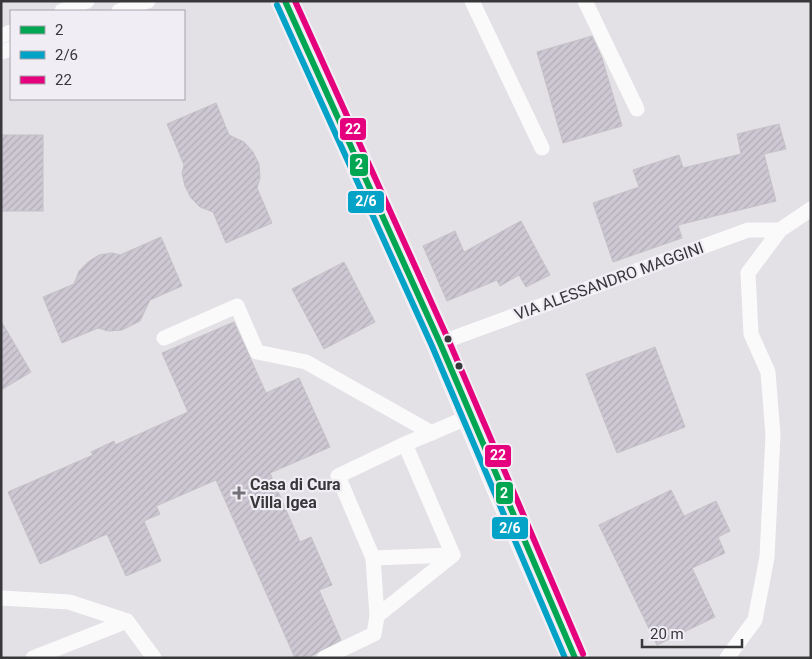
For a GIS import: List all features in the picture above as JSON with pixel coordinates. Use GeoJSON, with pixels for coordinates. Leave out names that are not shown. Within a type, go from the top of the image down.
{"type":"FeatureCollection","features":[{"type":"Feature","properties":{"kind":"main road"},"geometry":{"type":"LineString","coordinates":[[284,1],[440,343],[575,658]]}},
{"type":"Feature","properties":{"kind":"lane"},"geometry":{"type":"LineString","coordinates":[[65,10],[88,1]]}},
{"type":"Feature","properties":{"kind":"lane"},"geometry":{"type":"LineString","coordinates":[[122,10],[148,1]]}},
{"type":"Feature","properties":{"kind":"lane"},"geometry":{"type":"LineString","coordinates":[[472,1],[542,148]]}},
{"type":"Feature","properties":{"kind":"lane"},"geometry":{"type":"LineString","coordinates":[[585,1],[637,109]]}},
{"type":"Feature","properties":{"kind":"lane"},"geometry":{"type":"LineString","coordinates":[[727,658],[755,620],[767,557],[772,435],[768,372],[751,334],[748,273],[780,230],[811,209]]}},
{"type":"Feature","properties":{"kind":"lane","name":"VIA ALESSANDRO MAGGINI"},"geometry":{"type":"LineString","coordinates":[[440,343],[748,230],[780,230]]}},
{"type":"Feature","properties":{"kind":"lane"},"geometry":{"type":"LineString","coordinates":[[164,338],[237,306],[257,352],[306,362],[432,433]]}},
{"type":"Feature","properties":{"kind":"lane"},"geometry":{"type":"LineString","coordinates":[[324,658],[374,634],[377,616],[373,558],[338,476],[405,444],[472,416]]}},
{"type":"Feature","properties":{"kind":"lane"},"geometry":{"type":"LineString","coordinates":[[405,444],[453,555]]}},
{"type":"Feature","properties":{"kind":"lane"},"geometry":{"type":"LineString","coordinates":[[373,558],[453,555]]}},
{"type":"Feature","properties":{"kind":"lane"},"geometry":{"type":"LineString","coordinates":[[377,616],[453,555]]}},
{"type":"Feature","properties":{"kind":"lane"},"geometry":{"type":"LineString","coordinates":[[1,598],[69,602],[127,621],[154,658]]}},
{"type":"Feature","properties":{"kind":"lane"},"geometry":{"type":"LineString","coordinates":[[34,658],[127,621]]}},
{"type":"Feature","properties":{"kind":"building"},"geometry":{"type":"Polygon","coordinates":[[[592,36],[602,58],[622,126],[563,143],[537,52],[592,36]]]}},
{"type":"Feature","properties":{"kind":"building"},"geometry":{"type":"Polygon","coordinates":[[[216,103],[229,135],[244,142],[253,152],[259,164],[260,178],[257,188],[272,223],[226,243],[213,212],[200,207],[191,198],[185,186],[182,173],[184,165],[167,124],[216,103]]]}},
{"type":"Feature","properties":{"kind":"building"},"geometry":{"type":"Polygon","coordinates":[[[779,124],[786,149],[764,154],[776,201],[678,225],[682,238],[613,262],[593,203],[639,187],[633,170],[679,155],[683,168],[741,154],[737,134],[779,124]]]}},
{"type":"Feature","properties":{"kind":"building"},"geometry":{"type":"Polygon","coordinates":[[[1,135],[43,135],[43,211],[1,211],[1,135]]]}},
{"type":"Feature","properties":{"kind":"building"},"geometry":{"type":"Polygon","coordinates":[[[521,221],[550,275],[526,287],[519,275],[500,286],[497,280],[447,301],[423,246],[455,231],[464,252],[521,221]]]}},
{"type":"Feature","properties":{"kind":"building"},"geometry":{"type":"Polygon","coordinates":[[[161,237],[182,286],[150,300],[140,321],[122,330],[108,331],[98,328],[62,343],[43,297],[74,284],[79,271],[99,255],[112,253],[120,255],[161,237]]]}},
{"type":"Feature","properties":{"kind":"building"},"geometry":{"type":"Polygon","coordinates":[[[344,262],[375,322],[324,349],[292,289],[344,262]]]}},
{"type":"Feature","properties":{"kind":"building"},"geometry":{"type":"Polygon","coordinates":[[[1,321],[31,372],[1,390],[1,321]]]}},
{"type":"Feature","properties":{"kind":"building"},"geometry":{"type":"Polygon","coordinates":[[[234,322],[266,393],[299,378],[330,447],[270,473],[300,542],[311,537],[332,585],[319,590],[341,640],[308,658],[295,658],[216,480],[156,506],[160,514],[144,521],[161,561],[126,576],[107,534],[40,564],[8,492],[93,455],[91,452],[114,441],[115,445],[188,412],[162,353],[234,322]]]}},
{"type":"Feature","properties":{"kind":"building"},"geometry":{"type":"Polygon","coordinates":[[[655,347],[685,427],[617,453],[586,374],[655,347]]]}},
{"type":"Feature","properties":{"kind":"building"},"geometry":{"type":"Polygon","coordinates":[[[671,490],[684,516],[716,501],[730,531],[718,537],[725,553],[692,568],[715,617],[657,645],[599,525],[671,490]]]}},
{"type":"Feature","properties":{"kind":"transit line","name":"2"},"geometry":{"type":"LineString","coordinates":[[285,1],[440,343],[575,658]]}},
{"type":"Feature","properties":{"kind":"transit line","name":"22"},"geometry":{"type":"LineString","coordinates":[[295,1],[448,339],[583,654]]}},
{"type":"Feature","properties":{"kind":"transit line","name":"2/6"},"geometry":{"type":"LineString","coordinates":[[277,5],[432,346],[565,658]]}},
{"type":"Feature","properties":{"kind":"place","name":"Casa di Cura Villa Igea"},"geometry":{"type":"Point","coordinates":[239,493]}}]}
